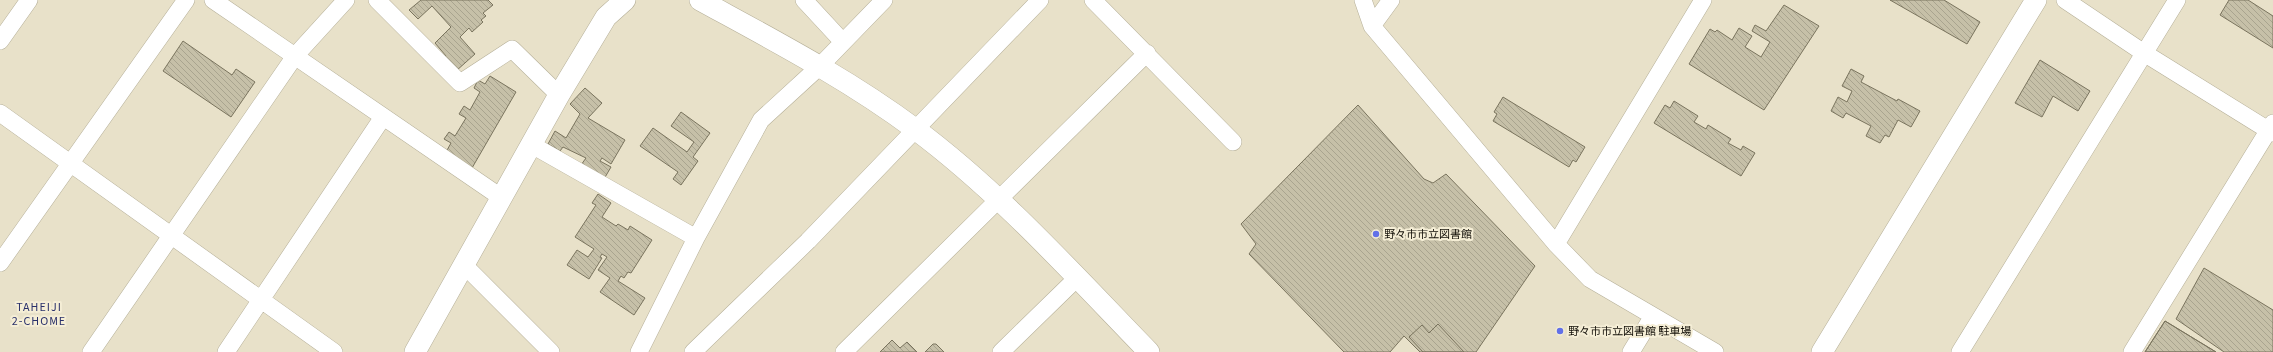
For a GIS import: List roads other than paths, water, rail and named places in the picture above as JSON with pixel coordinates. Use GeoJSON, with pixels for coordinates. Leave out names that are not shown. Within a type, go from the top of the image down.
{"type":"FeatureCollection","features":[{"type":"Feature","properties":{"kind":"street"},"geometry":{"type":"LineString","coordinates":[[0,41],[29,0]]}},
{"type":"Feature","properties":{"kind":"street"},"geometry":{"type":"LineString","coordinates":[[0,263],[69,163],[186,0]]}},
{"type":"Feature","properties":{"kind":"street"},"geometry":{"type":"LineString","coordinates":[[213,0],[502,198]]}},
{"type":"Feature","properties":{"kind":"street"},"geometry":{"type":"LineString","coordinates":[[91,352],[295,56],[346,0]]}},
{"type":"Feature","properties":{"kind":"street"},"geometry":{"type":"LineString","coordinates":[[377,0],[460,83],[512,49],[559,95]]}},
{"type":"Feature","properties":{"kind":"street"},"geometry":{"type":"LineString","coordinates":[[415,352],[463,264],[532,146],[559,95],[606,17],[625,0]]}},
{"type":"Feature","properties":{"kind":"street"},"geometry":{"type":"LineString","coordinates":[[700,0],[820,66],[915,129],[1000,200],[1149,352]]}},
{"type":"Feature","properties":{"kind":"street"},"geometry":{"type":"LineString","coordinates":[[804,0],[842,41]]}},
{"type":"Feature","properties":{"kind":"street"},"geometry":{"type":"LineString","coordinates":[[639,352],[696,238],[761,120],[820,66],[842,41],[884,0]]}},
{"type":"Feature","properties":{"kind":"street"},"geometry":{"type":"LineString","coordinates":[[692,352],[808,241],[1040,0]]}},
{"type":"Feature","properties":{"kind":"street"},"geometry":{"type":"LineString","coordinates":[[1093,0],[1147,53],[1233,142]]}},
{"type":"Feature","properties":{"kind":"street"},"geometry":{"type":"LineString","coordinates":[[1363,0],[1372,26],[1556,244],[1590,279],[1625,298],[1715,352]]}},
{"type":"Feature","properties":{"kind":"street"},"geometry":{"type":"LineString","coordinates":[[1372,26],[1391,0]]}},
{"type":"Feature","properties":{"kind":"street"},"geometry":{"type":"LineString","coordinates":[[1556,244],[1703,0]]}},
{"type":"Feature","properties":{"kind":"street"},"geometry":{"type":"LineString","coordinates":[[1822,352],[2036,0]]}},
{"type":"Feature","properties":{"kind":"street"},"geometry":{"type":"LineString","coordinates":[[2065,0],[2144,53],[2272,128],[2132,352]]}},
{"type":"Feature","properties":{"kind":"street"},"geometry":{"type":"LineString","coordinates":[[1960,352],[2177,0]]}},
{"type":"Feature","properties":{"kind":"street"},"geometry":{"type":"LineString","coordinates":[[844,352],[1000,200],[1147,53]]}},
{"type":"Feature","properties":{"kind":"street"},"geometry":{"type":"LineString","coordinates":[[0,114],[334,352]]}},
{"type":"Feature","properties":{"kind":"street"},"geometry":{"type":"LineString","coordinates":[[226,352],[383,117]]}},
{"type":"Feature","properties":{"kind":"street"},"geometry":{"type":"LineString","coordinates":[[532,146],[696,238]]}},
{"type":"Feature","properties":{"kind":"street"},"geometry":{"type":"LineString","coordinates":[[463,264],[551,352]]}},
{"type":"Feature","properties":{"kind":"street"},"geometry":{"type":"LineString","coordinates":[[1001,352],[1077,278]]}},
{"type":"Feature","properties":{"kind":"street"},"geometry":{"type":"LineString","coordinates":[[1631,352],[1653,316]]}},
{"type":"Feature","properties":{"kind":"place","name":"野々市市立図書館"},"geometry":{"type":"Point","coordinates":[1376,234]}},
{"type":"Feature","properties":{"kind":"place","name":"野々市市立図書館 駐車場"},"geometry":{"type":"Point","coordinates":[1560,331]}},
{"type":"Feature","properties":{"kind":"district","name":"TAHEIJI 2-CHOME"},"geometry":{"type":"Point","coordinates":[39,314]}}]}
